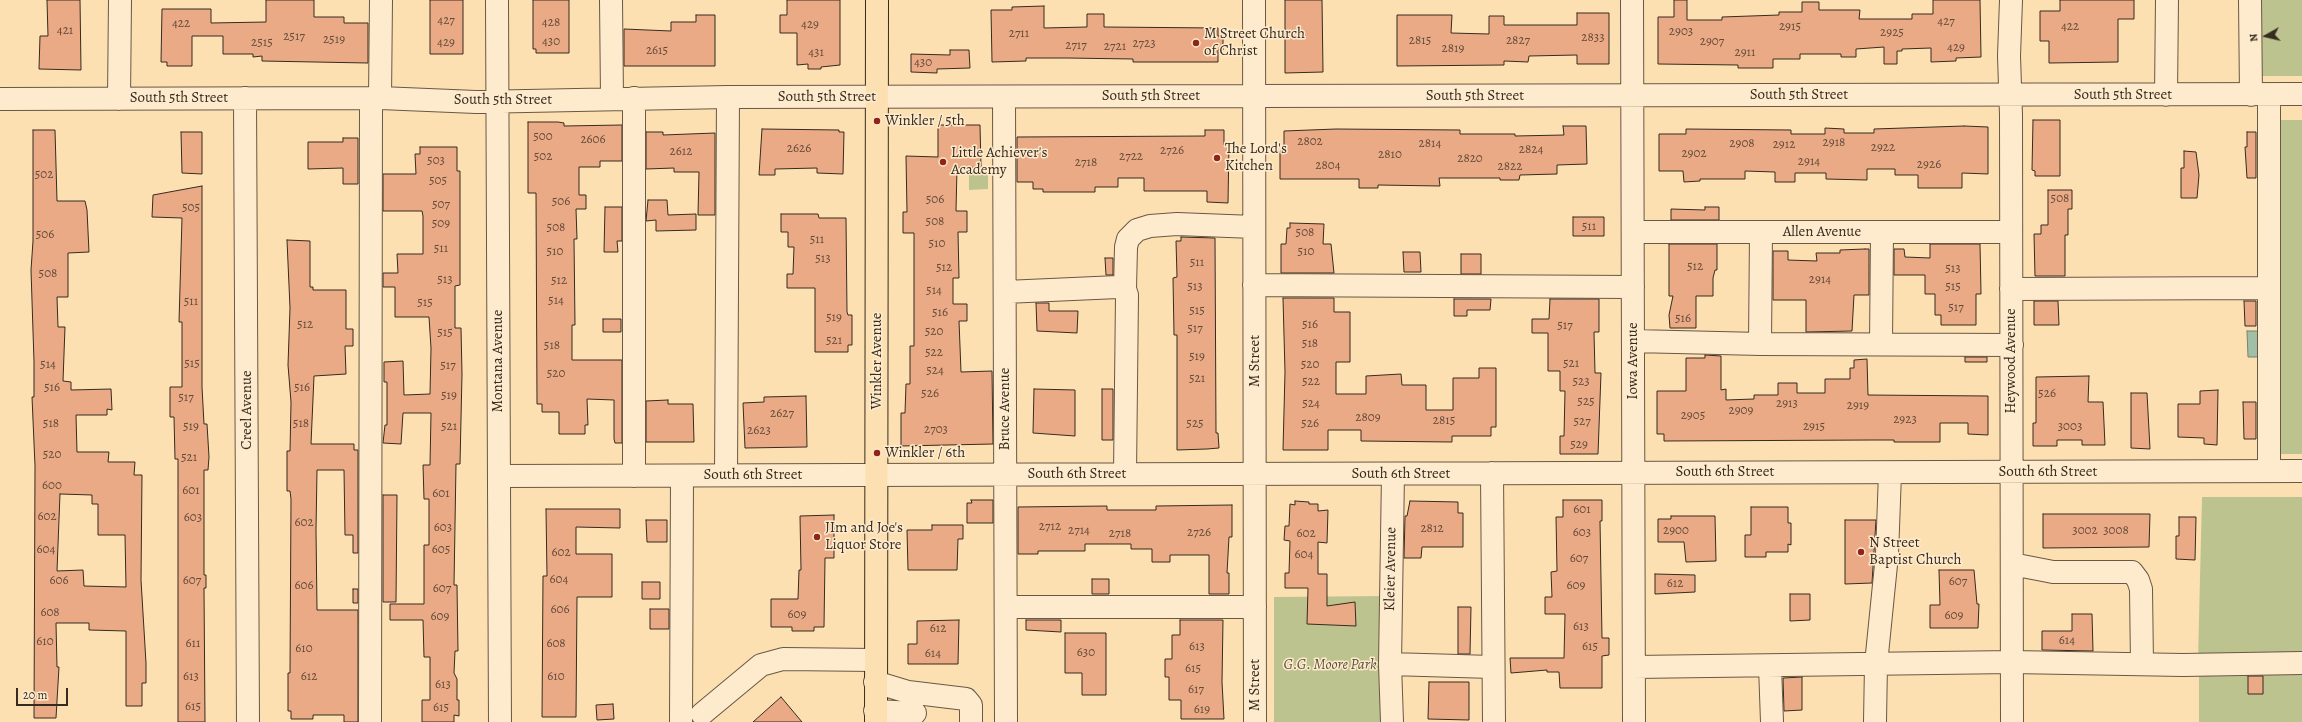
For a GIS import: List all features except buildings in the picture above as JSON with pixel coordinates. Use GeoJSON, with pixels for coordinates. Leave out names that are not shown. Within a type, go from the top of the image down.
{"type":"FeatureCollection","features":[{"type":"Feature","properties":{"kind":"main road","name":"Winkler Avenue"},"geometry":{"type":"LineString","coordinates":[[875,716],[877,475],[877,0]]}},
{"type":"Feature","properties":{"kind":"street"},"geometry":{"type":"LineString","coordinates":[[119,98],[120,0]]}},
{"type":"Feature","properties":{"kind":"street"},"geometry":{"type":"LineString","coordinates":[[370,722],[375,98],[381,0]]}},
{"type":"Feature","properties":{"kind":"street","name":"Montana Avenue"},"geometry":{"type":"LineString","coordinates":[[497,0],[500,722]]}},
{"type":"Feature","properties":{"kind":"street"},"geometry":{"type":"LineString","coordinates":[[612,0],[612,98]]}},
{"type":"Feature","properties":{"kind":"street","name":"M Street"},"geometry":{"type":"LineString","coordinates":[[1254,0],[1255,722]]}},
{"type":"Feature","properties":{"kind":"street","name":"Iowa Avenue"},"geometry":{"type":"LineString","coordinates":[[1632,0],[1634,722]]}},
{"type":"Feature","properties":{"kind":"street","name":"Heywood Avenue"},"geometry":{"type":"LineString","coordinates":[[2011,0],[2012,722]]}},
{"type":"Feature","properties":{"kind":"street"},"geometry":{"type":"LineString","coordinates":[[2166,95],[2167,0]]}},
{"type":"Feature","properties":{"kind":"street"},"geometry":{"type":"LineString","coordinates":[[2250,0],[2260,95],[2269,288],[2269,471]]}},
{"type":"Feature","properties":{"kind":"street","name":"South 5th Street"},"geometry":{"type":"LineString","coordinates":[[0,99],[375,98],[497,101],[728,97],[2302,94]]}},
{"type":"Feature","properties":{"kind":"street"},"geometry":{"type":"LineString","coordinates":[[726,476],[728,97]]}},
{"type":"Feature","properties":{"kind":"street","name":"Bruce Avenue"},"geometry":{"type":"LineString","coordinates":[[1004,97],[1005,474],[1007,607],[1006,722]]}},
{"type":"Feature","properties":{"kind":"street","name":"Creel Avenue"},"geometry":{"type":"LineString","coordinates":[[245,98],[248,722]]}},
{"type":"Feature","properties":{"kind":"street"},"geometry":{"type":"LineString","coordinates":[[634,98],[634,476]]}},
{"type":"Feature","properties":{"kind":"street"},"geometry":{"type":"LineString","coordinates":[[1125,474],[1127,295],[1125,289],[1126,247],[1128,239],[1137,230],[1150,226],[1177,224],[1254,227]]}},
{"type":"Feature","properties":{"kind":"street","name":"Allen Avenue"},"geometry":{"type":"LineString","coordinates":[[1633,232],[2011,232]]}},
{"type":"Feature","properties":{"kind":"street"},"geometry":{"type":"LineString","coordinates":[[1760,344],[1761,232]]}},
{"type":"Feature","properties":{"kind":"street"},"geometry":{"type":"LineString","coordinates":[[1881,344],[1882,232]]}},
{"type":"Feature","properties":{"kind":"street"},"geometry":{"type":"LineString","coordinates":[[1254,286],[1633,287]]}},
{"type":"Feature","properties":{"kind":"street"},"geometry":{"type":"LineString","coordinates":[[1005,292],[1118,287],[1125,289]]}},
{"type":"Feature","properties":{"kind":"street"},"geometry":{"type":"LineString","coordinates":[[2011,289],[2269,288]]}},
{"type":"Feature","properties":{"kind":"street"},"geometry":{"type":"LineString","coordinates":[[1633,341],[1760,344],[2012,345]]}},
{"type":"Feature","properties":{"kind":"street","name":"South 6th Street"},"geometry":{"type":"LineString","coordinates":[[499,476],[2302,471]]}},
{"type":"Feature","properties":{"kind":"street"},"geometry":{"type":"LineString","coordinates":[[1492,473],[1492,667],[1494,722]]}},
{"type":"Feature","properties":{"kind":"street"},"geometry":{"type":"LineString","coordinates":[[1875,722],[1876,664],[1887,555],[1890,473]]}},
{"type":"Feature","properties":{"kind":"street","name":"Kleier Avenue"},"geometry":{"type":"LineString","coordinates":[[1392,722],[1390,664],[1393,474]]}},
{"type":"Feature","properties":{"kind":"street"},"geometry":{"type":"LineString","coordinates":[[682,476],[681,712],[695,707],[703,718],[761,665],[783,659],[875,660]]}},
{"type":"Feature","properties":{"kind":"street"},"geometry":{"type":"LineString","coordinates":[[2012,564],[2054,572],[2132,572],[2138,580],[2141,589],[2142,664]]}},
{"type":"Feature","properties":{"kind":"street"},"geometry":{"type":"LineString","coordinates":[[1007,607],[1255,607]]}},
{"type":"Feature","properties":{"kind":"street"},"geometry":{"type":"LineString","coordinates":[[1634,667],[2012,662],[2302,664]]}},
{"type":"Feature","properties":{"kind":"street"},"geometry":{"type":"LineString","coordinates":[[1390,664],[1492,667]]}},
{"type":"Feature","properties":{"kind":"street"},"geometry":{"type":"LineString","coordinates":[[1770,666],[1772,722]]}},
{"type":"Feature","properties":{"kind":"street"},"geometry":{"type":"LineString","coordinates":[[875,682],[898,690],[915,709]]}},
{"type":"Feature","properties":{"kind":"street"},"geometry":{"type":"LineString","coordinates":[[875,716],[966,700],[971,705],[971,722]]}},
{"type":"Feature","properties":{"kind":"green space"},"geometry":{"type":"Polygon","coordinates":[[[2253,0],[2302,0],[2302,76],[2255,76],[2253,0]]]}},
{"type":"Feature","properties":{"kind":"green space"},"geometry":{"type":"Polygon","coordinates":[[[2273,120],[2302,120],[2302,454],[2275,454],[2273,120]]]}},
{"type":"Feature","properties":{"kind":"green space"},"geometry":{"type":"Polygon","coordinates":[[[969,174],[988,174],[988,189],[969,190],[969,174]]]}},
{"type":"Feature","properties":{"kind":"green space"},"geometry":{"type":"Polygon","coordinates":[[[2202,497],[2302,497],[2302,658],[2198,660],[2202,497]]]}},
{"type":"Feature","properties":{"kind":"green space","name":"G.G. Moore Park"},"geometry":{"type":"Polygon","coordinates":[[[1384,596],[1388,722],[1274,722],[1274,597],[1384,596]]]}},
{"type":"Feature","properties":{"kind":"green space"},"geometry":{"type":"Polygon","coordinates":[[[2302,670],[2302,722],[2199,722],[2199,671],[2302,670]]]}},
{"type":"Feature","properties":{"kind":"shaded area"},"geometry":{"type":"Polygon","coordinates":[[[2247,331],[2259,331],[2258,357],[2248,357],[2247,331]]]}},
{"type":"Feature","properties":{"kind":"place","name":"M Street Church of Christ"},"geometry":{"type":"Point","coordinates":[1196,43]}},
{"type":"Feature","properties":{"kind":"place","name":"Winkler / 5th"},"geometry":{"type":"Point","coordinates":[877,121]}},
{"type":"Feature","properties":{"kind":"place","name":"The Lord's Kitchen"},"geometry":{"type":"Point","coordinates":[1217,158]}},
{"type":"Feature","properties":{"kind":"place","name":"Little Achiever's Academy"},"geometry":{"type":"Point","coordinates":[943,162]}},
{"type":"Feature","properties":{"kind":"place","name":"Winkler / 6th"},"geometry":{"type":"Point","coordinates":[877,453]}},
{"type":"Feature","properties":{"kind":"place","name":"JIm and Joe's Liquor Store"},"geometry":{"type":"Point","coordinates":[817,537]}},
{"type":"Feature","properties":{"kind":"place","name":"N Street Baptist Church"},"geometry":{"type":"Point","coordinates":[1861,552]}}]}
